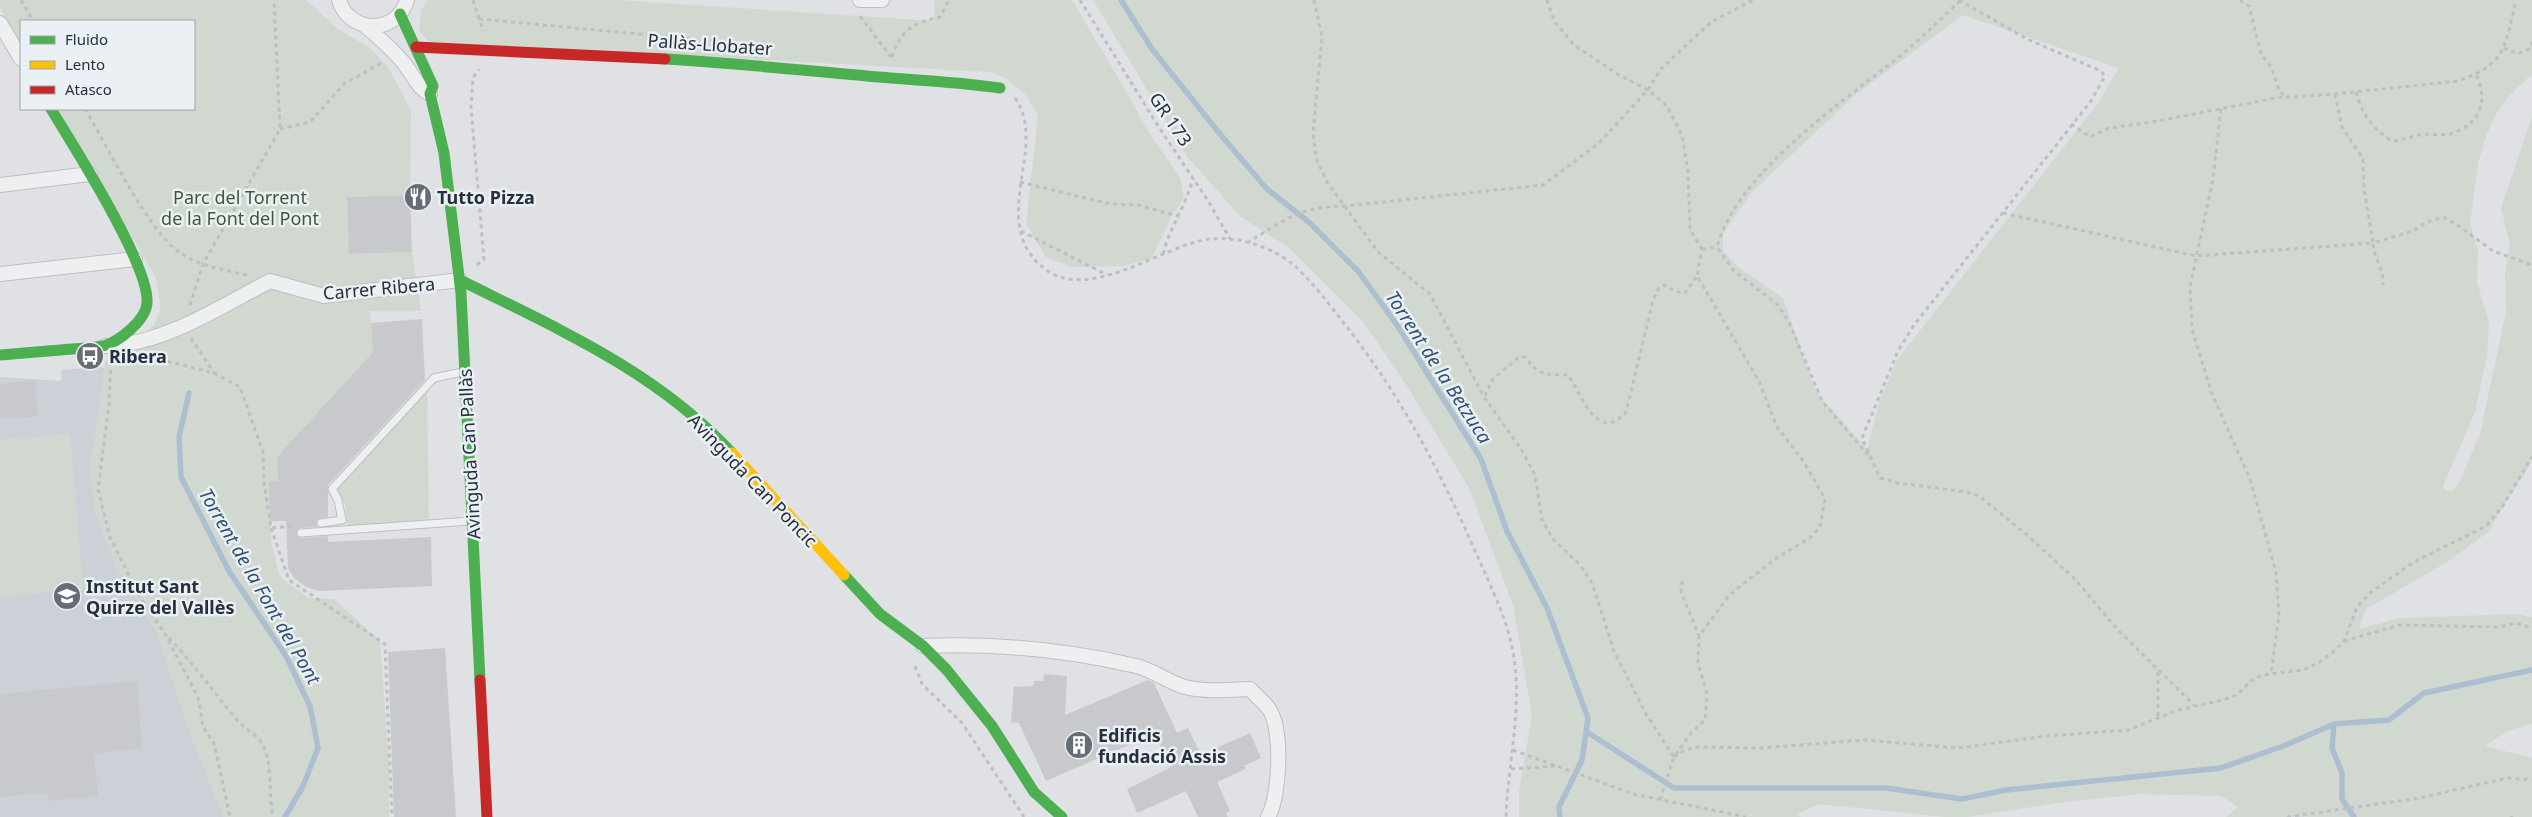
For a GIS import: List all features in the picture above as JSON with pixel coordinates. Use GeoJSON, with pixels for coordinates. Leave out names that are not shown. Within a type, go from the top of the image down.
{"type":"FeatureCollection","features":[{"type":"Feature","properties":{"kind":"street"},"geometry":{"type":"LineString","coordinates":[[364,25],[383,25],[400,14],[406,0]]}},
{"type":"Feature","properties":{"kind":"street"},"geometry":{"type":"LineString","coordinates":[[860,0],[882,0]]}},
{"type":"Feature","properties":{"kind":"street","name":"Avinguda Can Pallàs"},"geometry":{"type":"LineString","coordinates":[[338,1],[349,17],[364,25],[396,54],[422,90],[430,94]]}},
{"type":"Feature","properties":{"kind":"street","name":"Avinguda Can Pallàs"},"geometry":{"type":"LineString","coordinates":[[400,14],[433,86],[430,94],[444,153],[460,280],[487,817]]}},
{"type":"Feature","properties":{"kind":"street"},"geometry":{"type":"LineString","coordinates":[[0,23],[20,57]]}},
{"type":"Feature","properties":{"kind":"street","name":"Pallàs-Llobater"},"geometry":{"type":"LineString","coordinates":[[416,47],[489,52],[662,58],[962,82],[1000,88]]}},
{"type":"Feature","properties":{"kind":"street"},"geometry":{"type":"LineString","coordinates":[[52,110],[90,174],[135,259],[148,292],[147,305],[142,317],[122,336],[104,346]]}},
{"type":"Feature","properties":{"kind":"street"},"geometry":{"type":"LineString","coordinates":[[0,185],[90,174]]}},
{"type":"Feature","properties":{"kind":"street"},"geometry":{"type":"LineString","coordinates":[[0,274],[135,259]]}},
{"type":"Feature","properties":{"kind":"street","name":"Carrer Ribera"},"geometry":{"type":"LineString","coordinates":[[270,281],[324,296],[460,280]]}},
{"type":"Feature","properties":{"kind":"street","name":"Avinguda Can Poncic"},"geometry":{"type":"LineString","coordinates":[[460,280],[600,350],[653,382],[714,434],[880,614],[923,646],[946,669],[992,726],[1034,792],[1062,817]]}},
{"type":"Feature","properties":{"kind":"street"},"geometry":{"type":"LineString","coordinates":[[0,355],[131,344],[183,325],[270,281]]}},
{"type":"Feature","properties":{"kind":"street"},"geometry":{"type":"LineString","coordinates":[[923,646],[982,644],[1045,648],[1138,666],[1185,687],[1221,691],[1250,689],[1270,710],[1279,741],[1278,773],[1268,817]]}},
{"type":"Feature","properties":{"kind":"lane"},"geometry":{"type":"LineString","coordinates":[[321,523],[342,520],[338,500],[332,489],[434,378],[465,372]]}},
{"type":"Feature","properties":{"kind":"lane"},"geometry":{"type":"LineString","coordinates":[[301,532],[473,521]]}},
{"type":"Feature","properties":{"kind":"path"},"geometry":{"type":"LineString","coordinates":[[21,0],[32,20]]}},
{"type":"Feature","properties":{"kind":"path"},"geometry":{"type":"LineString","coordinates":[[214,373],[183,325],[202,264],[280,128],[274,0]]}},
{"type":"Feature","properties":{"kind":"path"},"geometry":{"type":"LineString","coordinates":[[460,280],[484,259],[471,108],[473,78],[489,52],[473,0]]}},
{"type":"Feature","properties":{"kind":"path"},"geometry":{"type":"LineString","coordinates":[[892,57],[898,40],[912,25],[940,17],[949,0]]}},
{"type":"Feature","properties":{"kind":"path","name":"GR 173"},"geometry":{"type":"LineString","coordinates":[[1080,0],[1155,121],[1193,177],[1230,240]]}},
{"type":"Feature","properties":{"kind":"path"},"geometry":{"type":"LineString","coordinates":[[1314,0],[1322,37],[1314,146],[1321,171],[1378,252],[1399,271],[1425,288],[1430,294],[1484,397],[1509,429],[1531,465],[1535,475],[1542,520],[1553,539],[1580,565],[1592,583],[1614,651],[1646,714],[1674,757]]}},
{"type":"Feature","properties":{"kind":"path"},"geometry":{"type":"LineString","coordinates":[[1484,397],[1492,380],[1519,357],[1525,357],[1533,367],[1544,374],[1568,375],[1585,408],[1597,418],[1608,422],[1620,420],[1626,412],[1653,301],[1659,287],[1664,285],[1677,292],[1685,293],[1697,276],[1702,249],[1690,230],[1688,172],[1682,135],[1667,106],[1648,90],[1619,75],[1574,45],[1554,21],[1547,0]]}},
{"type":"Feature","properties":{"kind":"path"},"geometry":{"type":"LineString","coordinates":[[1247,243],[1297,212],[1322,206],[1346,206],[1543,185],[1599,143],[1648,90],[1660,70],[1711,22],[1753,0]]}},
{"type":"Feature","properties":{"kind":"path"},"geometry":{"type":"LineString","coordinates":[[2240,0],[2249,6],[2261,54],[2271,67],[2280,92],[2285,97]]}},
{"type":"Feature","properties":{"kind":"path"},"geometry":{"type":"LineString","coordinates":[[2071,124],[2090,137],[2109,128],[2285,97],[2444,83],[2476,74],[2489,66],[2504,48],[2516,0]]}},
{"type":"Feature","properties":{"kind":"path"},"geometry":{"type":"LineString","coordinates":[[1717,247],[1722,230],[1730,215],[1758,178],[1824,115],[1916,42],[1959,1],[2027,39],[2100,71],[2105,76],[2104,82],[2091,101],[1914,325],[1898,351],[1862,438],[1875,471],[1886,481],[1967,492],[1979,496],[2027,535],[2076,580],[2117,629],[2158,672],[2184,693],[2194,705]]}},
{"type":"Feature","properties":{"kind":"path"},"geometry":{"type":"LineString","coordinates":[[858,14],[892,57],[898,78]]}},
{"type":"Feature","properties":{"kind":"path"},"geometry":{"type":"LineString","coordinates":[[479,19],[715,41]]}},
{"type":"Feature","properties":{"kind":"path"},"geometry":{"type":"LineString","coordinates":[[2504,48],[2518,54],[2531,48],[2532,41]]}},
{"type":"Feature","properties":{"kind":"path"},"geometry":{"type":"LineString","coordinates":[[280,128],[310,122],[344,84],[396,54]]}},
{"type":"Feature","properties":{"kind":"path"},"geometry":{"type":"LineString","coordinates":[[882,56],[892,57]]}},
{"type":"Feature","properties":{"kind":"path"},"geometry":{"type":"LineString","coordinates":[[2356,92],[2360,105],[2369,121],[2378,132],[2392,141],[2419,135],[2450,134],[2474,120],[2483,103],[2482,88],[2476,74]]}},
{"type":"Feature","properties":{"kind":"path"},"geometry":{"type":"LineString","coordinates":[[1000,88],[1015,98],[1024,115],[1026,138],[1020,182],[1018,217],[1031,255],[1040,266],[1052,274],[1077,279],[1108,275],[1135,268],[1162,254],[1210,238],[1247,243],[1279,254],[1294,266],[1329,304],[1377,366],[1430,454],[1472,544],[1509,635],[1517,699],[1506,817]]}},
{"type":"Feature","properties":{"kind":"path"},"geometry":{"type":"LineString","coordinates":[[2335,94],[2342,127],[2363,159],[2364,189],[2374,256],[2382,269],[2384,285]]}},
{"type":"Feature","properties":{"kind":"path"},"geometry":{"type":"LineString","coordinates":[[2221,108],[2213,179],[2190,288],[2192,329],[2212,394],[2250,479],[2276,572],[2279,616],[2271,673]]}},
{"type":"Feature","properties":{"kind":"path"},"geometry":{"type":"LineString","coordinates":[[86,110],[153,226],[181,254],[202,264],[270,281]]}},
{"type":"Feature","properties":{"kind":"path"},"geometry":{"type":"LineString","coordinates":[[1162,254],[1178,216],[1188,199],[1193,177]]}},
{"type":"Feature","properties":{"kind":"path"},"geometry":{"type":"LineString","coordinates":[[1020,182],[1110,204],[1138,205],[1178,216]]}},
{"type":"Feature","properties":{"kind":"path"},"geometry":{"type":"LineString","coordinates":[[2003,213],[2196,256],[2373,243],[2413,231],[2427,222],[2443,217],[2460,226],[2492,251],[2532,265]]}},
{"type":"Feature","properties":{"kind":"path"},"geometry":{"type":"LineString","coordinates":[[1021,230],[1108,275]]}},
{"type":"Feature","properties":{"kind":"path"},"geometry":{"type":"LineString","coordinates":[[1702,249],[1717,247]]}},
{"type":"Feature","properties":{"kind":"path"},"geometry":{"type":"LineString","coordinates":[[1717,247],[1733,270],[1778,305],[1789,322],[1822,401],[1870,457]]}},
{"type":"Feature","properties":{"kind":"path"},"geometry":{"type":"LineString","coordinates":[[1697,276],[1760,381],[1777,427],[1804,462],[1825,499],[1820,527],[1810,538],[1778,557],[1739,587],[1722,604],[1699,636]]}},
{"type":"Feature","properties":{"kind":"path"},"geometry":{"type":"LineString","coordinates":[[131,344],[166,361],[214,373],[240,388],[252,416],[263,452],[264,482],[271,528],[289,580],[384,644],[392,817]]}},
{"type":"Feature","properties":{"kind":"path"},"geometry":{"type":"LineString","coordinates":[[104,346],[111,358],[112,373],[98,489],[110,536],[138,594],[165,634],[198,697],[203,727],[214,744],[230,817]]}},
{"type":"Feature","properties":{"kind":"path"},"geometry":{"type":"LineString","coordinates":[[2344,641],[2357,607],[2371,592],[2414,562],[2486,526],[2502,507],[2532,457]]}},
{"type":"Feature","properties":{"kind":"path"},"geometry":{"type":"LineString","coordinates":[[271,528],[321,523]]}},
{"type":"Feature","properties":{"kind":"path"},"geometry":{"type":"LineString","coordinates":[[1660,800],[1674,757],[1691,733],[1705,720],[1707,694],[1698,663],[1699,636],[1681,592],[1682,581]]}},
{"type":"Feature","properties":{"kind":"path"},"geometry":{"type":"LineString","coordinates":[[1674,757],[1685,750],[1698,747],[1760,748],[1866,740],[1958,748],[2046,736],[2128,730],[2158,720],[2178,710],[2194,705],[2210,704],[2237,695],[2251,682],[2271,673],[2292,672],[2310,667],[2320,662],[2344,641],[2400,625],[2499,627],[2516,623],[2532,628]]}},
{"type":"Feature","properties":{"kind":"path"},"geometry":{"type":"LineString","coordinates":[[165,634],[192,662],[210,689],[239,722],[263,744],[269,773],[273,817]]}},
{"type":"Feature","properties":{"kind":"path"},"geometry":{"type":"LineString","coordinates":[[911,658],[922,684],[962,723],[1024,817]]}},
{"type":"Feature","properties":{"kind":"path"},"geometry":{"type":"LineString","coordinates":[[2158,672],[2158,720]]}},
{"type":"Feature","properties":{"kind":"path"},"geometry":{"type":"LineString","coordinates":[[1513,750],[1614,788],[1711,812],[1746,817]]}},
{"type":"Feature","properties":{"kind":"path"},"geometry":{"type":"LineString","coordinates":[[1511,769],[1557,766]]}},
{"type":"Feature","properties":{"kind":"path"},"geometry":{"type":"LineString","coordinates":[[2287,817],[2418,798],[2508,778],[2532,780]]}},
{"type":"Feature","properties":{"kind":"path"},"geometry":{"type":"LineString","coordinates":[[1710,817],[1711,812]]}},
{"type":"Feature","properties":{"kind":"shaded area","name":"Institut Sant Quirze del Vallès"},"geometry":{"type":"Polygon","coordinates":[[[99,367],[108,369],[114,562],[156,630],[189,731],[224,817],[0,817],[0,377],[61,381],[62,370],[99,367]]]}},
{"type":"Feature","properties":{"kind":"green space","name":"Parc del Torrent de la Font del Pont"},"geometry":{"type":"Polygon","coordinates":[[[0,0],[306,0],[338,29],[371,49],[388,67],[411,110],[410,195],[347,197],[349,254],[412,252],[421,311],[370,311],[373,352],[277,457],[278,481],[269,481],[271,540],[281,578],[309,598],[334,599],[380,641],[389,766],[389,817],[224,817],[189,731],[156,630],[114,562],[94,509],[90,464],[105,362],[130,347],[146,334],[157,319],[160,302],[156,278],[59,110],[195,110],[195,20],[20,20],[20,42],[0,8],[0,0]]]}},
{"type":"Feature","properties":{"kind":"green space"},"geometry":{"type":"Polygon","coordinates":[[[428,0],[615,0],[934,21],[935,0],[1072,0],[1133,103],[1142,122],[1180,178],[1184,198],[1172,215],[1152,258],[1122,266],[1072,267],[1046,257],[1026,224],[1038,115],[1025,94],[1004,77],[990,72],[429,42],[419,31],[421,10],[428,0]]]}},
{"type":"Feature","properties":{"kind":"green space"},"geometry":{"type":"Polygon","coordinates":[[[1093,0],[2532,0],[2532,74],[2510,95],[2496,114],[2487,134],[2478,163],[2470,223],[2478,251],[2477,282],[2489,323],[2487,356],[2475,412],[2443,486],[2446,491],[2452,491],[2458,485],[2480,434],[2506,312],[2505,274],[2510,244],[2501,208],[2532,116],[2532,461],[2488,532],[2449,561],[2366,609],[2359,629],[2399,618],[2516,614],[2532,617],[2532,724],[2508,731],[2485,746],[2532,758],[2532,817],[2226,817],[2238,807],[2221,796],[2141,794],[2057,803],[1968,817],[1945,817],[1819,804],[1797,814],[1801,817],[1519,817],[1519,791],[1532,716],[1513,605],[1469,488],[1411,392],[1364,323],[1288,247],[1241,217],[1188,158],[1093,0]],[[1963,15],[1855,95],[1751,193],[1723,234],[1723,250],[1737,266],[1783,298],[1816,392],[1867,449],[1879,403],[1897,360],[2099,102],[2119,68],[1963,15]]]}},
{"type":"Feature","properties":{"kind":"green space"},"geometry":{"type":"Polygon","coordinates":[[[427,390],[429,526],[347,527],[346,506],[335,489],[427,390]]]}},
{"type":"Feature","properties":{"kind":"green space"},"geometry":{"type":"Polygon","coordinates":[[[70,434],[83,590],[0,596],[0,440],[70,434]]]}},
{"type":"Feature","properties":{"kind":"building"},"geometry":{"type":"Polygon","coordinates":[[[410,195],[412,252],[349,254],[347,197],[410,195]]]}},
{"type":"Feature","properties":{"kind":"building"},"geometry":{"type":"Polygon","coordinates":[[[422,319],[425,380],[328,485],[328,517],[317,519],[317,527],[300,528],[296,533],[301,538],[328,536],[328,542],[431,537],[432,586],[319,591],[306,587],[294,578],[288,568],[286,521],[270,521],[269,481],[278,481],[277,457],[373,352],[371,323],[422,319]]]}},
{"type":"Feature","properties":{"kind":"building"},"geometry":{"type":"Polygon","coordinates":[[[35,380],[38,416],[0,419],[0,384],[35,380]]]}},
{"type":"Feature","properties":{"kind":"building"},"geometry":{"type":"Polygon","coordinates":[[[445,648],[456,817],[394,817],[388,652],[445,648]]]}},
{"type":"Feature","properties":{"kind":"building","name":"Edificis fundació Assis"},"geometry":{"type":"Polygon","coordinates":[[[1044,674],[1067,676],[1065,715],[1148,680],[1154,683],[1177,733],[1188,728],[1201,755],[1250,733],[1261,758],[1244,766],[1246,769],[1217,782],[1230,811],[1226,813],[1228,817],[1198,817],[1186,791],[1137,813],[1127,789],[1171,767],[1154,734],[1046,781],[1019,723],[1011,722],[1014,687],[1033,686],[1034,681],[1043,681],[1044,674]]]}},
{"type":"Feature","properties":{"kind":"building"},"geometry":{"type":"Polygon","coordinates":[[[137,681],[142,748],[94,754],[98,796],[49,801],[48,793],[0,797],[0,694],[137,681]]]}},
{"type":"Feature","properties":{"kind":"waterway","name":"Torrent de la Betzuca"},"geometry":{"type":"LineString","coordinates":[[1121,0],[1152,49],[1267,189],[1310,223],[1358,271],[1397,325],[1481,459],[1507,531],[1547,608],[1588,718],[1582,760],[1559,807],[1560,817]]}},
{"type":"Feature","properties":{"kind":"waterway","name":"Torrent de la Font del Pont"},"geometry":{"type":"LineString","coordinates":[[189,393],[179,437],[181,477],[229,571],[286,656],[310,706],[318,748],[303,786],[285,817]]}},
{"type":"Feature","properties":{"kind":"waterway"},"geometry":{"type":"LineString","coordinates":[[1587,732],[1674,788],[1886,788],[1962,799],[2006,790],[2221,768],[2286,745],[2334,724],[2389,720],[2424,693],[2532,670]]}},
{"type":"Feature","properties":{"kind":"waterway"},"geometry":{"type":"LineString","coordinates":[[2334,724],[2332,748],[2342,773],[2342,799],[2354,817]]}},
{"type":"Feature","properties":{"kind":"traffic: fast"},"geometry":{"type":"LineString","coordinates":[[400,14],[433,86],[430,94],[444,153],[461,293],[480,680]]}},
{"type":"Feature","properties":{"kind":"traffic: fast"},"geometry":{"type":"LineString","coordinates":[[665,59],[1000,88]]}},
{"type":"Feature","properties":{"kind":"traffic: fast"},"geometry":{"type":"LineString","coordinates":[[0,355],[91,348],[109,344],[124,335],[137,323],[147,303],[145,286],[124,235],[92,176],[52,110]]}},
{"type":"Feature","properties":{"kind":"traffic: fast"},"geometry":{"type":"LineString","coordinates":[[460,280],[569,335],[638,375],[703,424],[732,453]]}},
{"type":"Feature","properties":{"kind":"traffic: fast"},"geometry":{"type":"LineString","coordinates":[[844,575],[880,614],[923,646],[946,669],[992,726],[1034,792],[1062,817]]}},
{"type":"Feature","properties":{"kind":"traffic: slow"},"geometry":{"type":"LineString","coordinates":[[732,453],[844,575]]}},
{"type":"Feature","properties":{"kind":"traffic: jam"},"geometry":{"type":"LineString","coordinates":[[416,47],[665,59]]}},
{"type":"Feature","properties":{"kind":"traffic: jam"},"geometry":{"type":"LineString","coordinates":[[480,680],[487,817]]}},
{"type":"Feature","properties":{"kind":"place","name":"Tutto Pizza"},"geometry":{"type":"Point","coordinates":[418,197]}},
{"type":"Feature","properties":{"kind":"place","name":"Ribera"},"geometry":{"type":"Point","coordinates":[90,356]}},
{"type":"Feature","properties":{"kind":"place","name":"Institut Sant Quirze del Vallès"},"geometry":{"type":"Point","coordinates":[67,596]}},
{"type":"Feature","properties":{"kind":"place","name":"Edificis fundació Assis"},"geometry":{"type":"Point","coordinates":[1079,745]}}]}
